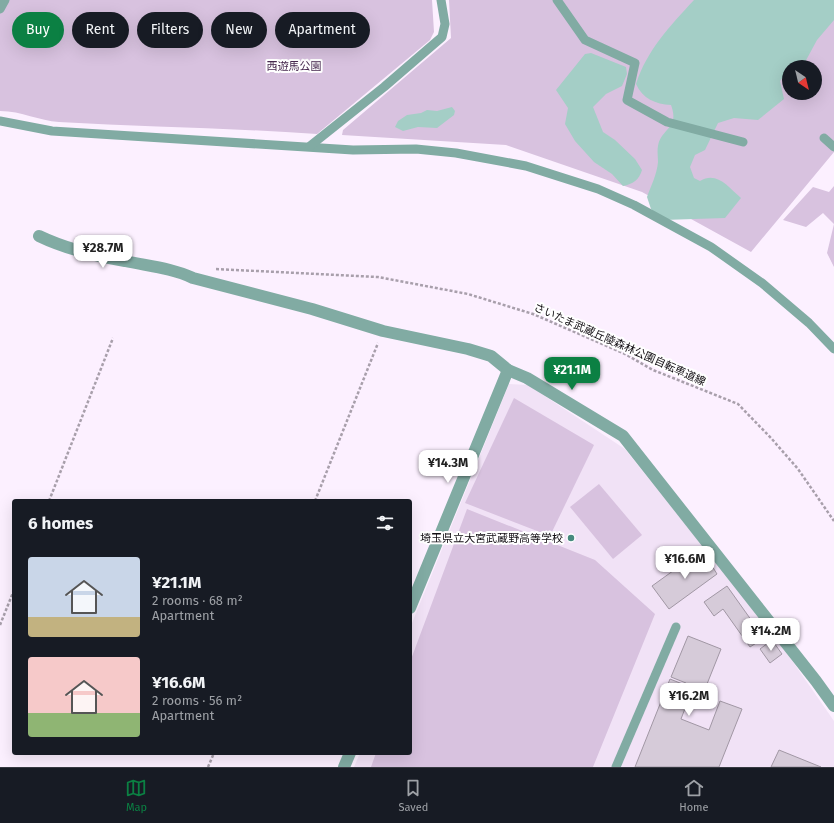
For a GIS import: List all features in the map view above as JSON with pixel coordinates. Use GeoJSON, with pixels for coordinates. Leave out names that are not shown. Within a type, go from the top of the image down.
{"type":"FeatureCollection","features":[{"type":"Feature","properties":{"kind":"street"},"geometry":{"type":"LineString","coordinates":[[39,236],[60,246],[122,261],[178,271],[193,278],[312,309],[383,331],[468,349],[491,356],[508,370],[527,378],[623,436],[811,674],[834,706]]}},
{"type":"Feature","properties":{"kind":"street"},"geometry":{"type":"LineString","coordinates":[[412,603],[508,370]]}},
{"type":"Feature","properties":{"kind":"street"},"geometry":{"type":"LineString","coordinates":[[344,767],[349,755]]}},
{"type":"Feature","properties":{"kind":"lane"},"geometry":{"type":"LineString","coordinates":[[0,9],[5,0]]}},
{"type":"Feature","properties":{"kind":"lane"},"geometry":{"type":"LineString","coordinates":[[310,146],[384,87],[442,36],[445,24],[441,0]]}},
{"type":"Feature","properties":{"kind":"lane"},"geometry":{"type":"LineString","coordinates":[[557,0],[584,40],[635,63],[627,100],[667,122],[743,142]]}},
{"type":"Feature","properties":{"kind":"lane"},"geometry":{"type":"LineString","coordinates":[[0,121],[52,131],[310,146],[353,150],[416,149],[456,153],[526,166],[598,189],[634,205],[711,247],[762,283],[809,323],[834,349]]}},
{"type":"Feature","properties":{"kind":"lane"},"geometry":{"type":"LineString","coordinates":[[824,138],[834,147]]}},
{"type":"Feature","properties":{"kind":"lane"},"geometry":{"type":"LineString","coordinates":[[616,767],[676,628]]}},
{"type":"Feature","properties":{"kind":"path","name":"さいたま武蔵丘陵森林公園自転車道線"},"geometry":{"type":"LineString","coordinates":[[212,269],[378,277],[468,294],[533,314],[625,354],[653,370],[738,404],[798,469],[834,521]]}},
{"type":"Feature","properties":{"kind":"path"},"geometry":{"type":"LineString","coordinates":[[316,499],[383,331]]}},
{"type":"Feature","properties":{"kind":"path"},"geometry":{"type":"LineString","coordinates":[[50,499],[113,338]]}},
{"type":"Feature","properties":{"kind":"path"},"geometry":{"type":"LineString","coordinates":[[0,625],[12,595]]}},
{"type":"Feature","properties":{"kind":"path"},"geometry":{"type":"LineString","coordinates":[[208,767],[213,755]]}},
{"type":"Feature","properties":{"kind":"shaded area"},"geometry":{"type":"Polygon","coordinates":[[[694,0],[834,0],[834,20],[817,40],[806,60],[782,60],[782,79],[780,81],[783,100],[758,120],[734,118],[718,123],[705,150],[695,155],[690,167],[694,178],[700,181],[706,178],[717,179],[727,185],[741,198],[725,218],[663,220],[651,209],[647,197],[654,180],[658,162],[658,148],[660,140],[672,124],[673,113],[671,105],[650,100],[642,93],[636,84],[646,60],[668,29],[694,0]]]}},
{"type":"Feature","properties":{"kind":"shaded area"},"geometry":{"type":"Polygon","coordinates":[[[591,53],[626,67],[627,74],[622,86],[606,94],[593,107],[603,132],[615,140],[635,159],[642,170],[633,183],[627,185],[623,186],[612,174],[594,162],[575,141],[565,124],[568,108],[556,90],[585,54],[591,53]]]}},
{"type":"Feature","properties":{"kind":"shaded area"},"geometry":{"type":"Polygon","coordinates":[[[452,107],[455,111],[454,115],[437,128],[418,127],[403,131],[395,127],[398,121],[407,115],[421,113],[427,110],[437,111],[452,107]]]}},
{"type":"Feature","properties":{"kind":"shaded area","name":"埼玉県立大宮武蔵野高等学校"},"geometry":{"type":"Polygon","coordinates":[[[509,384],[528,385],[625,449],[777,639],[834,721],[834,767],[354,767],[359,755],[412,755],[412,623],[509,384]]]}},
{"type":"Feature","properties":{"kind":"green space","name":"西遊馬公園"},"geometry":{"type":"Polygon","coordinates":[[[0,0],[432,0],[434,32],[430,40],[317,134],[59,122],[44,120],[8,111],[0,111],[0,0]]]}},
{"type":"Feature","properties":{"kind":"green space"},"geometry":{"type":"Polygon","coordinates":[[[449,0],[834,0],[834,152],[751,252],[642,192],[506,145],[342,135],[343,130],[451,38],[449,0]]]}},
{"type":"Feature","properties":{"kind":"green space"},"geometry":{"type":"Polygon","coordinates":[[[834,186],[834,224],[823,213],[806,227],[783,220],[813,187],[829,192],[834,186]]]}},
{"type":"Feature","properties":{"kind":"green space"},"geometry":{"type":"Polygon","coordinates":[[[834,224],[834,267],[827,253],[834,224]]]}},
{"type":"Feature","properties":{"kind":"green space"},"geometry":{"type":"Polygon","coordinates":[[[514,398],[594,445],[550,536],[465,503],[514,398]]]}},
{"type":"Feature","properties":{"kind":"green space"},"geometry":{"type":"Polygon","coordinates":[[[599,484],[642,535],[613,559],[570,507],[599,484]]]}},
{"type":"Feature","properties":{"kind":"green space"},"geometry":{"type":"Polygon","coordinates":[[[467,509],[595,560],[655,614],[593,767],[371,767],[375,755],[412,755],[412,657],[467,509]]]}},
{"type":"Feature","properties":{"kind":"building"},"geometry":{"type":"Polygon","coordinates":[[[702,550],[717,574],[669,609],[652,586],[702,550]]]}},
{"type":"Feature","properties":{"kind":"building"},"geometry":{"type":"Polygon","coordinates":[[[727,586],[764,638],[750,647],[723,609],[714,616],[704,602],[727,586]]]}},
{"type":"Feature","properties":{"kind":"building"},"geometry":{"type":"Polygon","coordinates":[[[688,636],[721,649],[705,689],[694,685],[681,719],[709,730],[720,701],[742,709],[719,767],[635,767],[670,679],[685,685],[686,683],[671,677],[688,636]]]}},
{"type":"Feature","properties":{"kind":"building"},"geometry":{"type":"Polygon","coordinates":[[[772,640],[782,654],[770,663],[760,649],[772,640]]]}},
{"type":"Feature","properties":{"kind":"building"},"geometry":{"type":"Polygon","coordinates":[[[779,750],[821,767],[771,767],[779,750]]]}},
{"type":"Feature","properties":{"kind":"place","name":"埼玉県立大宮武蔵野高等学校"},"geometry":{"type":"Point","coordinates":[571,538]}}]}
